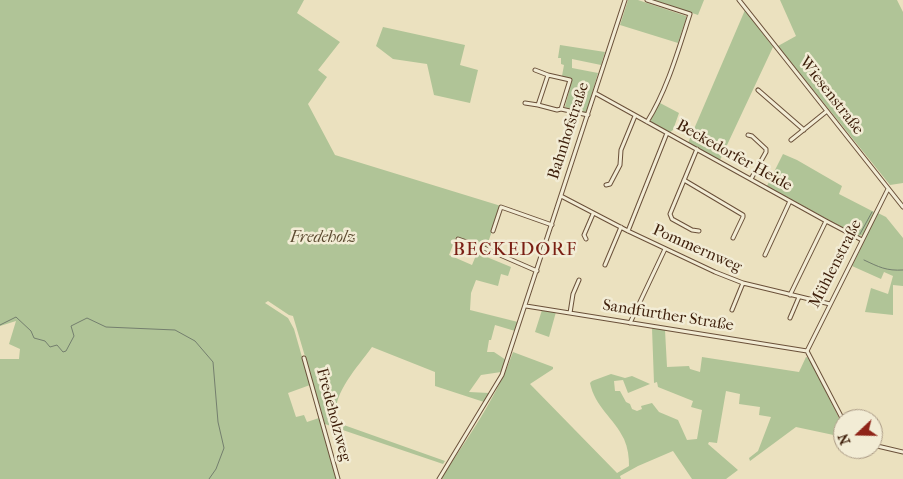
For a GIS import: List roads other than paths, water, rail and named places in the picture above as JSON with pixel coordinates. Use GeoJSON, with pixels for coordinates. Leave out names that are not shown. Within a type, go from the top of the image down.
{"type":"FeatureCollection","features":[{"type":"Feature","properties":{"kind":"street","name":"Bahnhofstraße"},"geometry":{"type":"LineString","coordinates":[[439,479],[499,382],[526,306],[625,0]]}},
{"type":"Feature","properties":{"kind":"street"},"geometry":{"type":"LineString","coordinates":[[647,0],[690,14],[670,73],[647,122]]}},
{"type":"Feature","properties":{"kind":"street","name":"Wiesenstraße"},"geometry":{"type":"LineString","coordinates":[[742,1],[903,207]]}},
{"type":"Feature","properties":{"kind":"street"},"geometry":{"type":"LineString","coordinates":[[535,70],[570,80],[562,109]]}},
{"type":"Feature","properties":{"kind":"street"},"geometry":{"type":"LineString","coordinates":[[538,105],[548,75]]}},
{"type":"Feature","properties":{"kind":"street"},"geometry":{"type":"LineString","coordinates":[[758,90],[804,130]]}},
{"type":"Feature","properties":{"kind":"street","name":"Beckedorfer Heide"},"geometry":{"type":"LineString","coordinates":[[595,93],[862,240]]}},
{"type":"Feature","properties":{"kind":"street"},"geometry":{"type":"LineString","coordinates":[[524,103],[557,110],[562,109],[588,116]]}},
{"type":"Feature","properties":{"kind":"street"},"geometry":{"type":"LineString","coordinates":[[791,140],[827,111]]}},
{"type":"Feature","properties":{"kind":"street"},"geometry":{"type":"LineString","coordinates":[[606,185],[610,184],[620,165],[621,150],[636,116]]}},
{"type":"Feature","properties":{"kind":"street"},"geometry":{"type":"LineString","coordinates":[[628,231],[667,133]]}},
{"type":"Feature","properties":{"kind":"street"},"geometry":{"type":"LineString","coordinates":[[748,135],[752,136],[766,149],[752,179]]}},
{"type":"Feature","properties":{"kind":"street"},"geometry":{"type":"LineString","coordinates":[[697,149],[670,217],[692,230],[698,231]]}},
{"type":"Feature","properties":{"kind":"street"},"geometry":{"type":"LineString","coordinates":[[684,180],[743,215],[733,238]]}},
{"type":"Feature","properties":{"kind":"street","name":"Mühlenstraße"},"geometry":{"type":"LineString","coordinates":[[807,351],[888,189]]}},
{"type":"Feature","properties":{"kind":"street","name":"Pommernweg"},"geometry":{"type":"LineString","coordinates":[[562,196],[593,214],[665,249],[743,283],[830,304]]}},
{"type":"Feature","properties":{"kind":"street"},"geometry":{"type":"LineString","coordinates":[[765,255],[790,201]]}},
{"type":"Feature","properties":{"kind":"street"},"geometry":{"type":"LineString","coordinates":[[493,231],[501,208],[552,225]]}},
{"type":"Feature","properties":{"kind":"street"},"geometry":{"type":"LineString","coordinates":[[586,239],[584,235],[593,214]]}},
{"type":"Feature","properties":{"kind":"street"},"geometry":{"type":"LineString","coordinates":[[790,295],[826,221]]}},
{"type":"Feature","properties":{"kind":"street"},"geometry":{"type":"LineString","coordinates":[[605,265],[621,227]]}},
{"type":"Feature","properties":{"kind":"street"},"geometry":{"type":"LineString","coordinates":[[458,239],[537,271]]}},
{"type":"Feature","properties":{"kind":"street"},"geometry":{"type":"LineString","coordinates":[[630,323],[665,249]]}},
{"type":"Feature","properties":{"kind":"street"},"geometry":{"type":"LineString","coordinates":[[570,313],[579,280]]}},
{"type":"Feature","properties":{"kind":"street"},"geometry":{"type":"LineString","coordinates":[[732,310],[743,283]]}},
{"type":"Feature","properties":{"kind":"street"},"geometry":{"type":"LineString","coordinates":[[790,318],[799,297]]}},
{"type":"Feature","properties":{"kind":"street","name":"Sandfurther Straße"},"geometry":{"type":"LineString","coordinates":[[526,306],[807,351]]}},
{"type":"Feature","properties":{"kind":"street"},"geometry":{"type":"LineString","coordinates":[[807,351],[837,409]]}},
{"type":"Feature","properties":{"kind":"street","name":"Fredeholzweg"},"geometry":{"type":"LineString","coordinates":[[304,358],[338,479]]}},
{"type":"Feature","properties":{"kind":"street"},"geometry":{"type":"LineString","coordinates":[[883,447],[903,452]]}},
{"type":"Feature","properties":{"kind":"waterway"},"geometry":{"type":"LineString","coordinates":[[860,234],[872,212]]}},
{"type":"Feature","properties":{"kind":"waterway"},"geometry":{"type":"LineString","coordinates":[[864,260],[883,268],[903,270]]}},
{"type":"Feature","properties":{"kind":"waterway"},"geometry":{"type":"LineString","coordinates":[[0,325],[16,317],[31,331],[34,338],[45,341],[50,347],[57,345],[63,352],[66,351],[74,336],[71,326],[87,318],[106,327],[175,330],[195,341],[213,362],[218,422],[224,448],[216,469],[209,479]]}},
{"type":"Feature","properties":{"kind":"district","name":"BECKEDORF"},"geometry":{"type":"Point","coordinates":[515,250]}},
{"type":"Feature","properties":{"kind":"park label","name":"Fredeholz"},"geometry":{"type":"Point","coordinates":[323,238]}}]}
